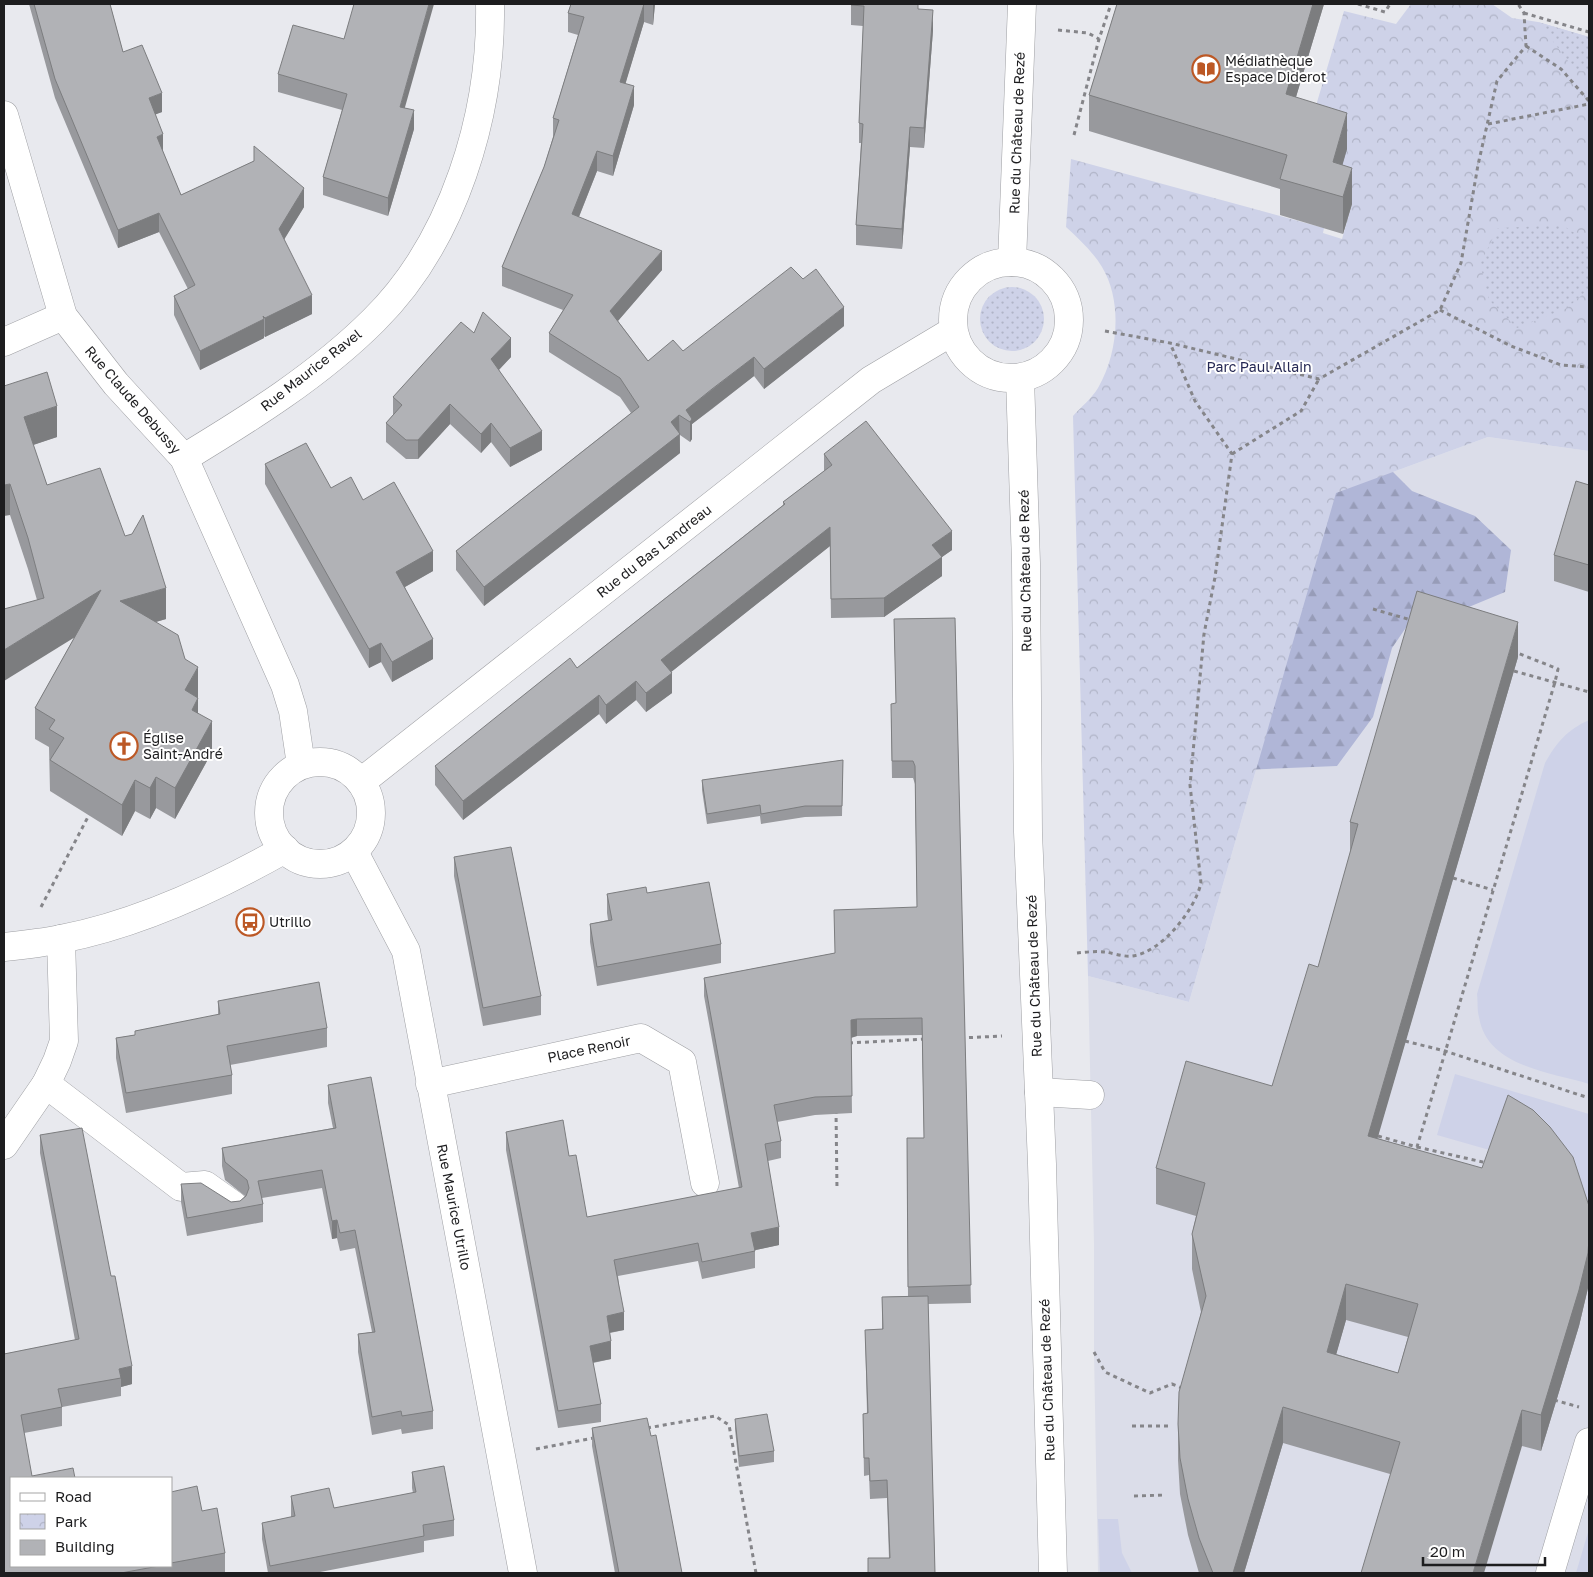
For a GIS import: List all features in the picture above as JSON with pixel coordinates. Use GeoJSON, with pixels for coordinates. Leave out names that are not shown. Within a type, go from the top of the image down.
{"type":"FeatureCollection","features":[{"type":"Feature","properties":{"kind":"street","name":"Rue Maurice Ravel"},"geometry":{"type":"LineString","coordinates":[[184,458],[237,425],[344,348],[375,319],[400,290],[433,240],[459,186],[483,102],[490,4]]}},
{"type":"Feature","properties":{"kind":"street","name":"Rue du Château de Rezé"},"geometry":{"type":"LineString","coordinates":[[1012,262],[1022,4]]}},
{"type":"Feature","properties":{"kind":"street","name":"Rue Claude Debussy"},"geometry":{"type":"LineString","coordinates":[[4,115],[63,316],[116,384],[184,458],[285,685],[294,711],[301,766]]}},
{"type":"Feature","properties":{"kind":"street"},"geometry":{"type":"LineString","coordinates":[[1012,262],[1039,270],[1050,278],[1066,301],[1069,315],[1064,343],[1057,356],[1046,367],[1034,374],[1020,378],[1005,379],[977,368],[966,358],[958,345],[953,331],[954,305],[966,283],[987,267],[1012,262]]}},
{"type":"Feature","properties":{"kind":"street"},"geometry":{"type":"LineString","coordinates":[[4,342],[63,316]]}},
{"type":"Feature","properties":{"kind":"street","name":"Rue du Bas Landreau"},"geometry":{"type":"LineString","coordinates":[[361,782],[871,380],[953,331]]}},
{"type":"Feature","properties":{"kind":"street","name":"Rue du Château de Rezé"},"geometry":{"type":"LineString","coordinates":[[1020,378],[1026,563],[1029,842],[1039,1092],[1052,1573]]}},
{"type":"Feature","properties":{"kind":"street"},"geometry":{"type":"LineString","coordinates":[[318,762],[338,765],[361,782],[370,800],[371,818],[364,839],[354,852],[339,860],[320,864],[297,858],[275,838],[272,828],[270,802],[275,789],[284,777],[301,766],[318,762]]}},
{"type":"Feature","properties":{"kind":"street"},"geometry":{"type":"LineString","coordinates":[[4,947],[61,939],[124,922],[199,893],[285,849]]}},
{"type":"Feature","properties":{"kind":"street","name":"Rue Maurice Utrillo"},"geometry":{"type":"LineString","coordinates":[[354,852],[406,951],[523,1573]]}},
{"type":"Feature","properties":{"kind":"street"},"geometry":{"type":"LineString","coordinates":[[4,1145],[46,1084],[64,1041],[61,939]]}},
{"type":"Feature","properties":{"kind":"street","name":"Place Renoir"},"geometry":{"type":"LineString","coordinates":[[430,1084],[641,1038],[682,1062],[705,1183]]}},
{"type":"Feature","properties":{"kind":"street"},"geometry":{"type":"LineString","coordinates":[[46,1084],[180,1187],[205,1186],[233,1205]]}},
{"type":"Feature","properties":{"kind":"street"},"geometry":{"type":"LineString","coordinates":[[1039,1092],[1090,1094]]}},
{"type":"Feature","properties":{"kind":"street"},"geometry":{"type":"LineString","coordinates":[[1550,1573],[1589,1442]]}},
{"type":"Feature","properties":{"kind":"path"},"geometry":{"type":"LineString","coordinates":[[1074,134],[1111,4]]}},
{"type":"Feature","properties":{"kind":"path"},"geometry":{"type":"LineString","coordinates":[[1358,4],[1385,12],[1390,4]]}},
{"type":"Feature","properties":{"kind":"path"},"geometry":{"type":"LineString","coordinates":[[1232,454],[1301,411],[1319,379],[1440,310],[1461,263],[1478,165],[1497,81],[1526,46],[1524,13],[1518,4]]}},
{"type":"Feature","properties":{"kind":"path"},"geometry":{"type":"LineString","coordinates":[[1524,13],[1589,32]]}},
{"type":"Feature","properties":{"kind":"path"},"geometry":{"type":"LineString","coordinates":[[1058,30],[1088,33],[1100,38]]}},
{"type":"Feature","properties":{"kind":"path"},"geometry":{"type":"LineString","coordinates":[[1488,124],[1589,103],[1561,69],[1526,46]]}},
{"type":"Feature","properties":{"kind":"path"},"geometry":{"type":"LineString","coordinates":[[1440,310],[1511,346],[1561,365],[1589,367]]}},
{"type":"Feature","properties":{"kind":"path"},"geometry":{"type":"LineString","coordinates":[[1105,331],[1170,343],[1319,379]]}},
{"type":"Feature","properties":{"kind":"path"},"geometry":{"type":"LineString","coordinates":[[1077,953],[1103,951],[1131,956],[1148,950],[1188,916],[1199,895],[1201,883],[1190,785],[1204,634],[1215,577],[1232,454],[1195,401],[1170,343]]}},
{"type":"Feature","properties":{"kind":"path"},"geometry":{"type":"LineString","coordinates":[[1373,609],[1419,623]]}},
{"type":"Feature","properties":{"kind":"path"},"geometry":{"type":"LineString","coordinates":[[1417,1147],[1558,669],[1509,650]]}},
{"type":"Feature","properties":{"kind":"path"},"geometry":{"type":"LineString","coordinates":[[1514,671],[1589,692]]}},
{"type":"Feature","properties":{"kind":"path"},"geometry":{"type":"LineString","coordinates":[[39,910],[92,811]]}},
{"type":"Feature","properties":{"kind":"path"},"geometry":{"type":"LineString","coordinates":[[1453,878],[1493,890]]}},
{"type":"Feature","properties":{"kind":"path"},"geometry":{"type":"LineString","coordinates":[[960,1038],[1008,1036]]}},
{"type":"Feature","properties":{"kind":"path"},"geometry":{"type":"LineString","coordinates":[[845,1043],[931,1039]]}},
{"type":"Feature","properties":{"kind":"path"},"geometry":{"type":"LineString","coordinates":[[1405,1041],[1445,1051],[1589,1098]]}},
{"type":"Feature","properties":{"kind":"path"},"geometry":{"type":"LineString","coordinates":[[836,1102],[837,1190]]}},
{"type":"Feature","properties":{"kind":"path"},"geometry":{"type":"LineString","coordinates":[[1378,1136],[1496,1165]]}},
{"type":"Feature","properties":{"kind":"path"},"geometry":{"type":"LineString","coordinates":[[1094,1352],[1105,1372],[1150,1393],[1172,1384],[1189,1391]]}},
{"type":"Feature","properties":{"kind":"path"},"geometry":{"type":"LineString","coordinates":[[1550,1399],[1581,1408]]}},
{"type":"Feature","properties":{"kind":"path"},"geometry":{"type":"LineString","coordinates":[[637,1430],[715,1416],[729,1425],[756,1573]]}},
{"type":"Feature","properties":{"kind":"path"},"geometry":{"type":"LineString","coordinates":[[1132,1426],[1169,1426]]}},
{"type":"Feature","properties":{"kind":"path"},"geometry":{"type":"LineString","coordinates":[[501,1456],[598,1437]]}},
{"type":"Feature","properties":{"kind":"path"},"geometry":{"type":"LineString","coordinates":[[1134,1496],[1166,1495]]}},
{"type":"Feature","properties":{"kind":"shaded area"},"geometry":{"type":"Polygon","coordinates":[[[1488,437],[1589,451],[1589,1573],[1098,1573],[1094,1244],[1088,976],[1189,1002],[1336,493],[1488,437]]]}},
{"type":"Feature","properties":{"kind":"green space","name":"Parc Paul Allain"},"geometry":{"type":"Polygon","coordinates":[[[1411,4],[1492,4],[1512,18],[1538,22],[1589,37],[1589,451],[1488,437],[1336,493],[1189,1002],[1088,976],[1073,416],[1096,392],[1105,374],[1114,344],[1115,312],[1109,281],[1102,267],[1081,241],[1066,227],[1071,159],[1324,228],[1323,233],[1342,239],[1352,204],[1307,136],[1344,11],[1396,24],[1411,4]]]}},
{"type":"Feature","properties":{"kind":"green space"},"geometry":{"type":"Polygon","coordinates":[[[1538,22],[1589,37],[1589,72],[1575,70],[1538,22]]]}},
{"type":"Feature","properties":{"kind":"green space"},"geometry":{"type":"Polygon","coordinates":[[[1562,225],[1589,242],[1589,289],[1567,308],[1517,328],[1489,300],[1480,264],[1498,228],[1562,225]]]}},
{"type":"Feature","properties":{"kind":"green space"},"geometry":{"type":"Polygon","coordinates":[[[1012,287],[1030,293],[1038,301],[1044,319],[1038,337],[1030,345],[1012,351],[994,345],[986,337],[980,319],[986,301],[994,293],[1012,287]]]}},
{"type":"Feature","properties":{"kind":"green space"},"geometry":{"type":"Polygon","coordinates":[[[1111,396],[1375,454],[1412,491],[1475,516],[1511,550],[1505,592],[1464,609],[1418,610],[1392,648],[1373,717],[1337,766],[1243,770],[1111,396]]]}},
{"type":"Feature","properties":{"kind":"green space"},"geometry":{"type":"Polygon","coordinates":[[[1589,720],[1589,1084],[1523,1065],[1507,1057],[1494,1047],[1484,1034],[1478,1012],[1477,994],[1545,763],[1563,737],[1589,720]]]}},
{"type":"Feature","properties":{"kind":"green space"},"geometry":{"type":"Polygon","coordinates":[[[1455,1074],[1589,1114],[1589,1242],[1500,1153],[1437,1135],[1455,1074]]]}},
{"type":"Feature","properties":{"kind":"green space"},"geometry":{"type":"Polygon","coordinates":[[[1098,1519],[1118,1519],[1122,1553],[1132,1573],[1100,1573],[1098,1519]]]}},
{"type":"Feature","properties":{"kind":"green space"},"geometry":{"type":"Polygon","coordinates":[[[1589,1529],[1589,1573],[1576,1573],[1589,1529]]]}},
{"type":"Feature","properties":{"kind":"building"},"geometry":{"type":"Polygon","coordinates":[[[34,4],[110,4],[123,52],[142,45],[162,93],[149,98],[163,134],[157,137],[181,195],[254,161],[254,146],[304,188],[279,229],[312,295],[265,318],[263,316],[264,319],[200,351],[174,296],[195,285],[159,213],[118,230],[55,79],[34,4]]]}},
{"type":"Feature","properties":{"kind":"building"},"geometry":{"type":"Polygon","coordinates":[[[354,4],[429,4],[400,107],[414,110],[388,198],[323,177],[347,94],[278,74],[293,25],[344,39],[354,4]]]}},
{"type":"Feature","properties":{"kind":"building"},"geometry":{"type":"Polygon","coordinates":[[[571,4],[644,4],[620,82],[634,86],[613,156],[597,151],[572,214],[662,251],[610,311],[648,361],[673,340],[683,351],[791,267],[803,279],[816,269],[844,307],[764,369],[754,357],[712,389],[686,410],[692,419],[690,422],[679,415],[671,422],[680,434],[484,587],[456,551],[639,407],[620,378],[549,333],[573,295],[502,267],[544,167],[559,120],[553,118],[584,17],[568,13],[571,4]]]}},
{"type":"Feature","properties":{"kind":"building"},"geometry":{"type":"Polygon","coordinates":[[[851,4],[918,4],[918,9],[933,10],[924,128],[910,127],[902,229],[856,225],[863,124],[859,123],[864,6],[851,4]]]}},
{"type":"Feature","properties":{"kind":"building","name":"Médiathèque Espace Diderot"},"geometry":{"type":"Polygon","coordinates":[[[1117,4],[1313,4],[1286,94],[1347,113],[1333,162],[1352,168],[1343,197],[1280,179],[1287,155],[1089,95],[1117,4]]]}},
{"type":"Feature","properties":{"kind":"building"},"geometry":{"type":"Polygon","coordinates":[[[483,312],[511,338],[491,359],[542,431],[510,448],[491,423],[481,434],[450,404],[418,440],[406,440],[386,423],[402,405],[393,397],[461,322],[474,333],[483,312]]]}},
{"type":"Feature","properties":{"kind":"building"},"geometry":{"type":"Polygon","coordinates":[[[47,372],[57,406],[24,417],[47,485],[100,468],[125,536],[132,534],[143,515],[166,588],[120,601],[178,635],[185,659],[198,667],[185,690],[198,698],[192,710],[212,721],[175,788],[156,777],[150,788],[135,780],[122,805],[50,760],[64,738],[49,729],[55,720],[35,708],[101,590],[4,650],[4,609],[44,598],[28,538],[10,484],[4,485],[4,386],[47,372]]]}},
{"type":"Feature","properties":{"kind":"building"},"geometry":{"type":"Polygon","coordinates":[[[866,421],[952,531],[932,545],[942,557],[884,598],[831,599],[830,527],[661,660],[672,673],[646,693],[636,681],[606,705],[599,695],[463,801],[435,766],[570,658],[577,668],[785,504],[783,502],[832,465],[824,454],[866,421]]]}},
{"type":"Feature","properties":{"kind":"building"},"geometry":{"type":"Polygon","coordinates":[[[306,443],[331,488],[351,477],[363,500],[394,482],[433,551],[396,572],[433,639],[392,662],[381,643],[369,649],[265,464],[306,443]]]}},
{"type":"Feature","properties":{"kind":"building"},"geometry":{"type":"Polygon","coordinates":[[[1576,481],[1589,485],[1589,565],[1554,555],[1576,481]]]}},
{"type":"Feature","properties":{"kind":"building"},"geometry":{"type":"Polygon","coordinates":[[[1417,591],[1518,622],[1368,1136],[1482,1168],[1508,1095],[1533,1110],[1550,1127],[1573,1157],[1589,1206],[1588,1253],[1579,1290],[1541,1415],[1522,1410],[1473,1573],[1361,1573],[1400,1442],[1283,1407],[1233,1573],[1213,1573],[1199,1538],[1188,1499],[1180,1458],[1178,1424],[1179,1392],[1206,1296],[1192,1234],[1205,1183],[1156,1168],[1186,1061],[1272,1086],[1309,964],[1318,967],[1358,824],[1350,822],[1417,591]],[[1346,1284],[1327,1352],[1398,1373],[1418,1304],[1346,1284]]]}},
{"type":"Feature","properties":{"kind":"building"},"geometry":{"type":"Polygon","coordinates":[[[955,618],[971,1285],[908,1287],[907,1138],[924,1138],[922,1018],[851,1020],[852,1096],[815,1097],[774,1105],[781,1141],[765,1144],[779,1227],[751,1233],[755,1251],[702,1262],[698,1243],[614,1260],[624,1312],[607,1316],[611,1341],[590,1346],[601,1404],[558,1411],[506,1132],[563,1120],[569,1156],[576,1155],[587,1217],[742,1187],[704,978],[835,953],[834,910],[917,907],[915,766],[913,761],[892,761],[891,704],[896,703],[894,619],[955,618]]]}},
{"type":"Feature","properties":{"kind":"building"},"geometry":{"type":"Polygon","coordinates":[[[843,760],[842,806],[805,806],[761,814],[760,805],[707,814],[702,780],[843,760]]]}},
{"type":"Feature","properties":{"kind":"building"},"geometry":{"type":"Polygon","coordinates":[[[511,847],[541,996],[483,1008],[454,857],[511,847]]]}},
{"type":"Feature","properties":{"kind":"building"},"geometry":{"type":"Polygon","coordinates":[[[709,882],[721,944],[597,967],[590,924],[612,920],[607,894],[646,887],[647,893],[709,882]]]}},
{"type":"Feature","properties":{"kind":"building"},"geometry":{"type":"Polygon","coordinates":[[[319,982],[327,1028],[227,1046],[232,1075],[126,1093],[116,1038],[135,1035],[135,1031],[220,1014],[218,1001],[319,982]]]}},
{"type":"Feature","properties":{"kind":"building"},"geometry":{"type":"Polygon","coordinates":[[[371,1077],[433,1411],[402,1416],[401,1411],[372,1417],[358,1334],[375,1332],[355,1230],[340,1233],[337,1220],[332,1221],[322,1170],[258,1181],[263,1204],[187,1218],[181,1184],[201,1183],[231,1202],[240,1201],[246,1196],[249,1188],[247,1180],[225,1162],[222,1148],[336,1128],[328,1085],[371,1077]]]}},
{"type":"Feature","properties":{"kind":"building"},"geometry":{"type":"Polygon","coordinates":[[[82,1128],[111,1276],[115,1276],[132,1366],[119,1369],[121,1378],[58,1389],[62,1407],[21,1415],[32,1476],[73,1468],[75,1477],[10,1477],[10,1567],[154,1567],[121,1573],[4,1573],[4,1354],[79,1339],[40,1135],[82,1128]]]}},
{"type":"Feature","properties":{"kind":"building"},"geometry":{"type":"Polygon","coordinates":[[[928,1296],[935,1573],[868,1573],[868,1558],[890,1558],[887,1480],[870,1481],[869,1458],[864,1458],[863,1414],[868,1413],[865,1330],[883,1329],[882,1297],[928,1296]]]}},
{"type":"Feature","properties":{"kind":"building"},"geometry":{"type":"Polygon","coordinates":[[[767,1414],[774,1451],[739,1456],[735,1419],[767,1414]]]}},
{"type":"Feature","properties":{"kind":"building"},"geometry":{"type":"Polygon","coordinates":[[[647,1418],[651,1436],[656,1435],[682,1573],[619,1573],[592,1428],[647,1418]]]}},
{"type":"Feature","properties":{"kind":"building"},"geometry":{"type":"Polygon","coordinates":[[[444,1466],[454,1520],[423,1525],[424,1536],[270,1566],[262,1523],[295,1516],[291,1496],[329,1488],[334,1508],[416,1492],[412,1472],[444,1466]]]}},
{"type":"Feature","properties":{"kind":"building"},"geometry":{"type":"Polygon","coordinates":[[[197,1486],[202,1511],[217,1508],[225,1553],[172,1563],[172,1492],[197,1486]]]}},
{"type":"Feature","properties":{"kind":"place","name":"Médiathèque Espace Diderot"},"geometry":{"type":"Point","coordinates":[1206,69]}},
{"type":"Feature","properties":{"kind":"place","name":"Église Saint-André"},"geometry":{"type":"Point","coordinates":[124,746]}},
{"type":"Feature","properties":{"kind":"place","name":"Utrillo"},"geometry":{"type":"Point","coordinates":[250,922]}}]}
